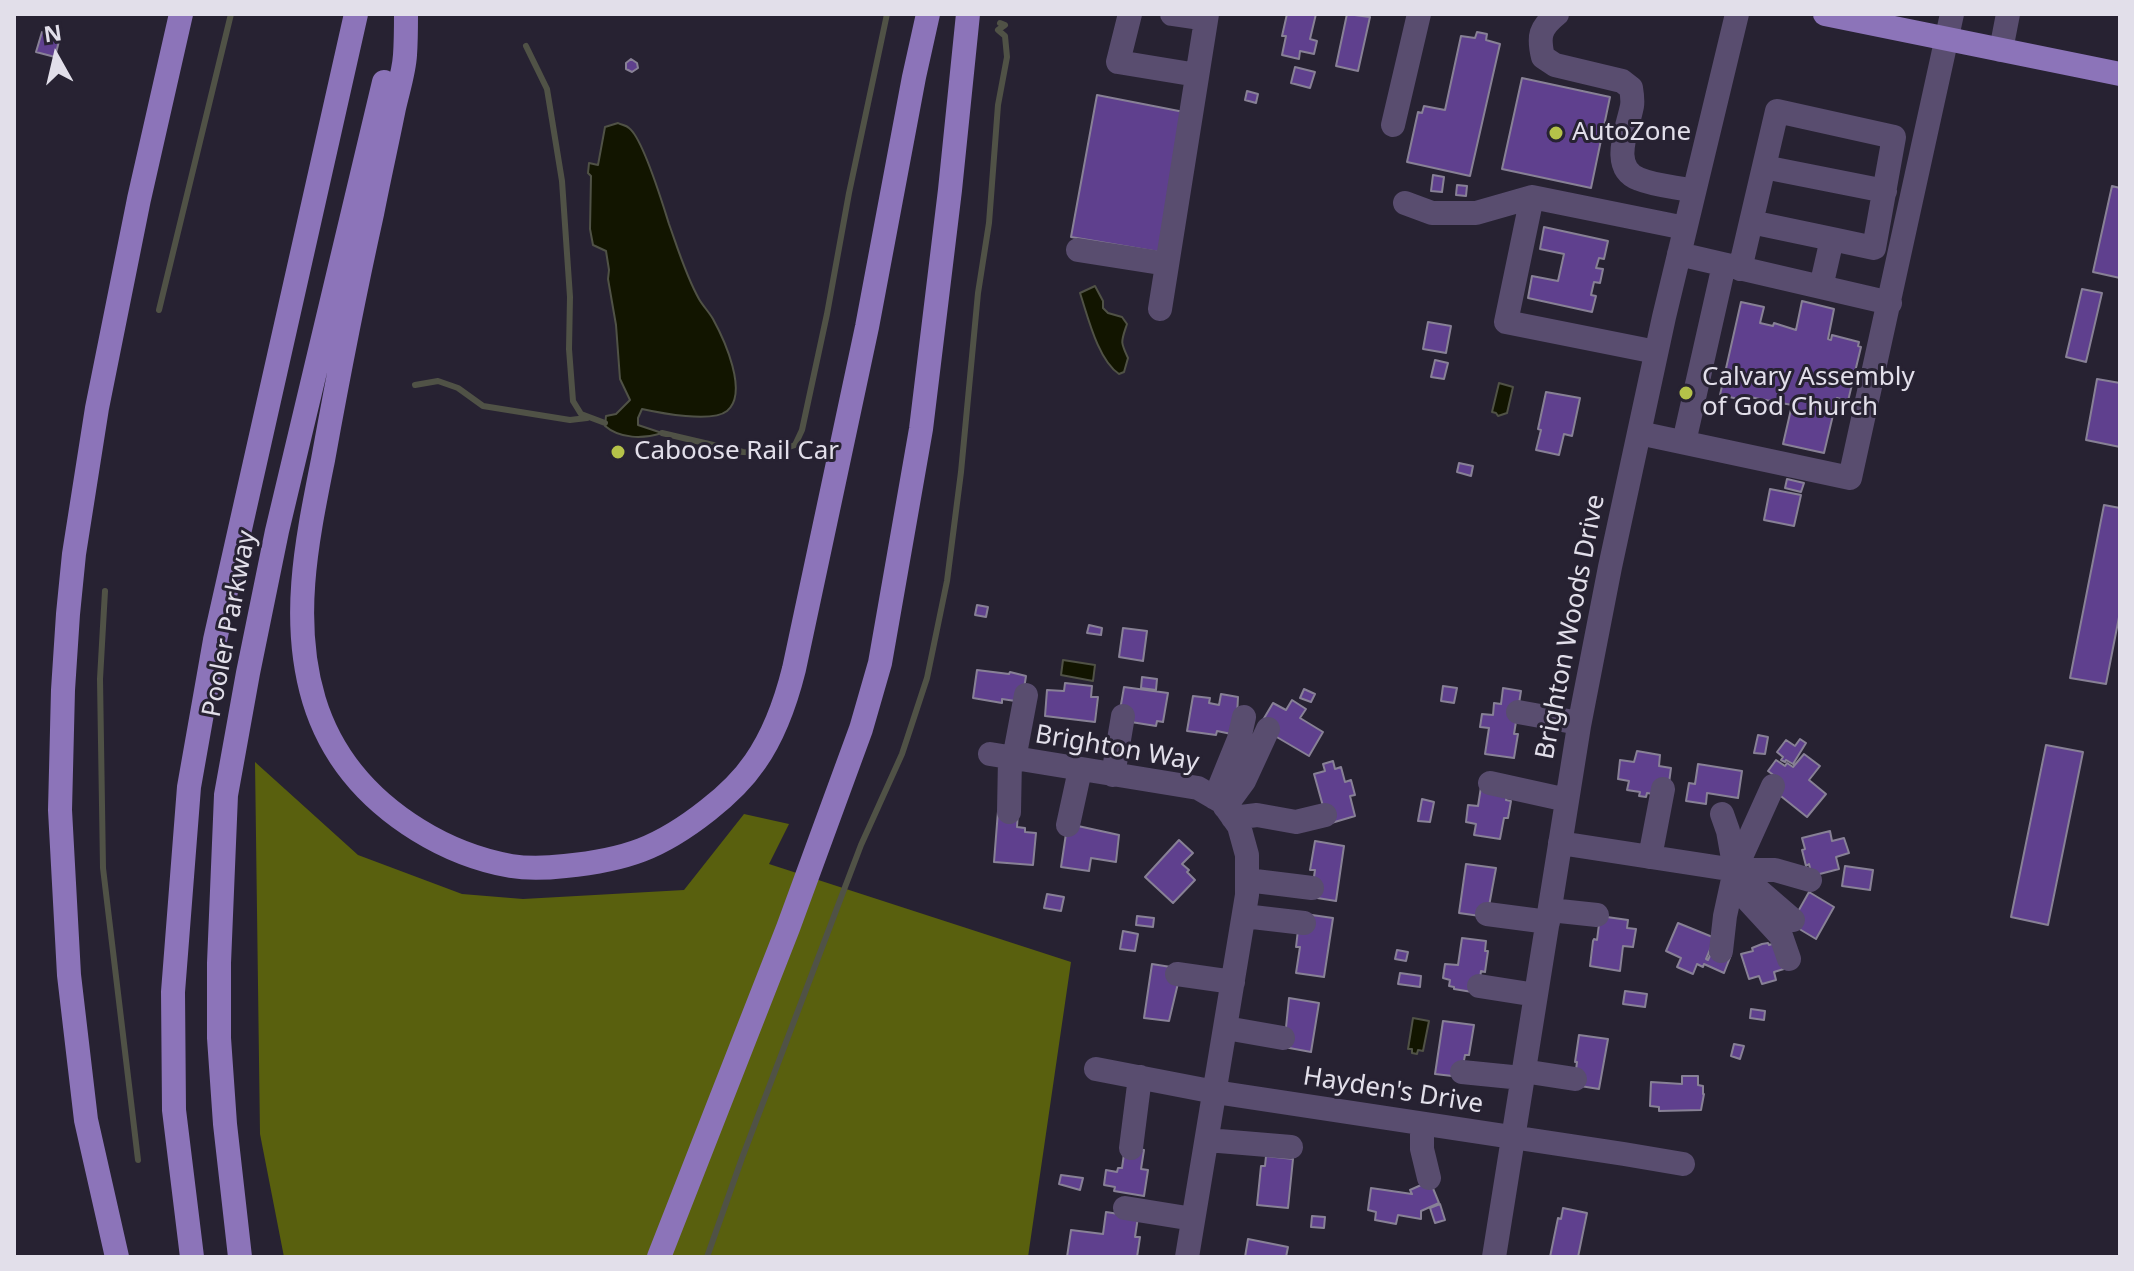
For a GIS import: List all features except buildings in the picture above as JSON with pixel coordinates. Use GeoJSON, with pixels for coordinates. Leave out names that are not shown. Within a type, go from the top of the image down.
{"type":"FeatureCollection","features":[{"type":"Feature","properties":{"kind":"main road"},"geometry":{"type":"LineString","coordinates":[[117,1257],[86,1120],[69,975],[60,810],[63,690],[74,554],[97,408],[139,199],[181,14]]}},
{"type":"Feature","properties":{"kind":"main road","name":"Pooler Parkway"},"geometry":{"type":"LineString","coordinates":[[192,1257],[174,1110],[173,1006],[189,787],[215,640],[356,14]]}},
{"type":"Feature","properties":{"kind":"main road"},"geometry":{"type":"LineString","coordinates":[[403,14],[405,58],[353,301],[306,549],[301,604],[305,656],[314,700],[329,740],[360,781],[386,807],[416,829],[456,851],[515,867],[543,868],[604,861],[667,840],[732,791],[755,763],[769,739],[794,669],[867,327],[928,14]]}},
{"type":"Feature","properties":{"kind":"main road","name":"Pooler Parkway"},"geometry":{"type":"LineString","coordinates":[[240,1257],[219,1038],[219,948],[226,795],[277,531],[403,14]]}},
{"type":"Feature","properties":{"kind":"main road"},"geometry":{"type":"LineString","coordinates":[[659,1257],[793,915],[861,729],[880,663],[921,429],[968,14]]}},
{"type":"Feature","properties":{"kind":"main road"},"geometry":{"type":"LineString","coordinates":[[1825,14],[2120,74]]}},
{"type":"Feature","properties":{"kind":"street"},"geometry":{"type":"LineString","coordinates":[[1130,14],[1118,62],[1197,75]]}},
{"type":"Feature","properties":{"kind":"street"},"geometry":{"type":"LineString","coordinates":[[1160,309],[1206,16],[1172,14]]}},
{"type":"Feature","properties":{"kind":"street"},"geometry":{"type":"LineString","coordinates":[[1393,125],[1419,14]]}},
{"type":"Feature","properties":{"kind":"street","name":"Brighton Woods Drive"},"geometry":{"type":"LineString","coordinates":[[1494,1257],[1579,723],[1656,352],[1737,14]]}},
{"type":"Feature","properties":{"kind":"street"},"geometry":{"type":"LineString","coordinates":[[1639,433],[1850,478],[1952,14]]}},
{"type":"Feature","properties":{"kind":"street"},"geometry":{"type":"LineString","coordinates":[[2001,50],[2008,14]]}},
{"type":"Feature","properties":{"kind":"street"},"geometry":{"type":"LineString","coordinates":[[1545,20],[1539,40],[1543,57],[1555,65],[1622,81],[1631,88],[1633,103],[1622,156],[1626,169],[1637,179],[1694,191]]}},
{"type":"Feature","properties":{"kind":"street"},"geometry":{"type":"LineString","coordinates":[[1684,442],[1732,267],[1751,222],[1777,111],[1894,137],[1874,248],[1751,222]]}},
{"type":"Feature","properties":{"kind":"street"},"geometry":{"type":"LineString","coordinates":[[1764,167],[1885,191]]}},
{"type":"Feature","properties":{"kind":"street"},"geometry":{"type":"LineString","coordinates":[[1532,197],[1506,322],[1656,352]]}},
{"type":"Feature","properties":{"kind":"street"},"geometry":{"type":"LineString","coordinates":[[1405,203],[1432,213],[1476,213],[1532,197],[1685,228]]}},
{"type":"Feature","properties":{"kind":"street"},"geometry":{"type":"LineString","coordinates":[[1821,287],[1832,239]]}},
{"type":"Feature","properties":{"kind":"street"},"geometry":{"type":"LineString","coordinates":[[1078,250],[1167,264]]}},
{"type":"Feature","properties":{"kind":"street"},"geometry":{"type":"LineString","coordinates":[[1679,254],[1890,303]]}},
{"type":"Feature","properties":{"kind":"street"},"geometry":{"type":"LineString","coordinates":[[1009,812],[1011,758],[1033,704]]}},
{"type":"Feature","properties":{"kind":"street"},"geometry":{"type":"LineString","coordinates":[[1518,712],[1579,723]]}},
{"type":"Feature","properties":{"kind":"street"},"geometry":{"type":"LineString","coordinates":[[1113,775],[1123,716]]}},
{"type":"Feature","properties":{"kind":"street"},"geometry":{"type":"LineString","coordinates":[[1224,808],[1244,717]]}},
{"type":"Feature","properties":{"kind":"street"},"geometry":{"type":"LineString","coordinates":[[1224,808],[1244,781],[1268,729]]}},
{"type":"Feature","properties":{"kind":"street","name":"Brighton Way"},"geometry":{"type":"LineString","coordinates":[[1011,758],[1198,788],[1224,808],[1257,815],[1296,822],[1325,815]]}},
{"type":"Feature","properties":{"kind":"street"},"geometry":{"type":"LineString","coordinates":[[1068,825],[1080,770]]}},
{"type":"Feature","properties":{"kind":"street"},"geometry":{"type":"LineString","coordinates":[[1490,783],[1567,800]]}},
{"type":"Feature","properties":{"kind":"street"},"geometry":{"type":"LineString","coordinates":[[1721,951],[1735,870],[1773,786]]}},
{"type":"Feature","properties":{"kind":"street"},"geometry":{"type":"LineString","coordinates":[[1650,857],[1663,789]]}},
{"type":"Feature","properties":{"kind":"street"},"geometry":{"type":"LineString","coordinates":[[1189,1256],[1247,895],[1247,855],[1239,826],[1224,808]]}},
{"type":"Feature","properties":{"kind":"street"},"geometry":{"type":"LineString","coordinates":[[1731,811],[1729,838],[1735,870],[1746,898],[1781,936],[1789,959]]}},
{"type":"Feature","properties":{"kind":"street"},"geometry":{"type":"LineString","coordinates":[[1560,843],[1735,870],[1775,870],[1810,880]]}},
{"type":"Feature","properties":{"kind":"street"},"geometry":{"type":"LineString","coordinates":[[1735,870],[1793,920]]}},
{"type":"Feature","properties":{"kind":"street"},"geometry":{"type":"LineString","coordinates":[[1247,880],[1312,888]]}},
{"type":"Feature","properties":{"kind":"street"},"geometry":{"type":"LineString","coordinates":[[1487,914],[1597,915]]}},
{"type":"Feature","properties":{"kind":"street"},"geometry":{"type":"LineString","coordinates":[[1244,916],[1304,923]]}},
{"type":"Feature","properties":{"kind":"street"},"geometry":{"type":"LineString","coordinates":[[1177,974],[1233,982]]}},
{"type":"Feature","properties":{"kind":"street"},"geometry":{"type":"LineString","coordinates":[[1479,986],[1536,995]]}},
{"type":"Feature","properties":{"kind":"street"},"geometry":{"type":"LineString","coordinates":[[1226,1028],[1283,1038]]}},
{"type":"Feature","properties":{"kind":"street","name":"Hayden's Drive"},"geometry":{"type":"LineString","coordinates":[[1096,1069],[1215,1092],[1683,1164]]}},
{"type":"Feature","properties":{"kind":"street"},"geometry":{"type":"LineString","coordinates":[[1462,1072],[1575,1079]]}},
{"type":"Feature","properties":{"kind":"street"},"geometry":{"type":"LineString","coordinates":[[1131,1148],[1140,1077]]}},
{"type":"Feature","properties":{"kind":"street"},"geometry":{"type":"LineString","coordinates":[[1422,1124],[1422,1149],[1429,1178]]}},
{"type":"Feature","properties":{"kind":"street"},"geometry":{"type":"LineString","coordinates":[[1207,1140],[1291,1147]]}},
{"type":"Feature","properties":{"kind":"street"},"geometry":{"type":"LineString","coordinates":[[1125,1208],[1193,1219]]}},
{"type":"Feature","properties":{"kind":"green space"},"geometry":{"type":"Polygon","coordinates":[[[255,762],[358,855],[462,894],[523,899],[684,890],[744,814],[789,824],[769,864],[1071,962],[1028,1257],[284,1257],[260,1134],[255,762]]]}},
{"type":"Feature","properties":{"kind":"shaded area"},"geometry":{"type":"Polygon","coordinates":[[[618,123],[629,128],[640,145],[686,272],[723,339],[735,379],[733,403],[720,415],[686,416],[642,409],[638,425],[662,433],[647,436],[625,436],[605,426],[606,416],[616,414],[630,400],[620,379],[606,251],[593,245],[590,229],[591,176],[588,173],[589,163],[598,165],[605,127],[618,123]]]}},
{"type":"Feature","properties":{"kind":"shaded area"},"geometry":{"type":"Polygon","coordinates":[[[1095,286],[1103,308],[1122,317],[1127,324],[1122,341],[1128,358],[1124,372],[1119,374],[1100,349],[1080,293],[1095,286]]]}},
{"type":"Feature","properties":{"kind":"shaded area"},"geometry":{"type":"Polygon","coordinates":[[[1499,383],[1513,387],[1507,413],[1498,416],[1492,412],[1499,383]]]}},
{"type":"Feature","properties":{"kind":"shaded area"},"geometry":{"type":"Polygon","coordinates":[[[1063,660],[1095,665],[1093,681],[1061,675],[1063,660]]]}},
{"type":"Feature","properties":{"kind":"shaded area"},"geometry":{"type":"Polygon","coordinates":[[[1413,1018],[1429,1021],[1423,1051],[1418,1050],[1417,1054],[1408,1049],[1413,1018]]]}},
{"type":"Feature","properties":{"kind":"waterway"},"geometry":{"type":"LineString","coordinates":[[159,310],[231,14]]}},
{"type":"Feature","properties":{"kind":"waterway"},"geometry":{"type":"LineString","coordinates":[[662,433],[743,452],[771,453],[795,445],[802,430],[827,314],[887,14]]}},
{"type":"Feature","properties":{"kind":"waterway"},"geometry":{"type":"LineString","coordinates":[[707,1257],[861,845],[902,754],[927,678],[947,581],[978,293],[989,223],[998,105],[1007,57],[1005,36],[998,30],[1005,25],[1000,23]]}},
{"type":"Feature","properties":{"kind":"waterway"},"geometry":{"type":"LineString","coordinates":[[526,46],[547,89],[562,181],[573,401],[581,414],[605,423]]}},
{"type":"Feature","properties":{"kind":"waterway"},"geometry":{"type":"LineString","coordinates":[[415,385],[438,381],[458,388],[483,406],[570,420],[587,418]]}},
{"type":"Feature","properties":{"kind":"waterway"},"geometry":{"type":"LineString","coordinates":[[105,591],[100,679],[103,868],[138,1160]]}},
{"type":"Feature","properties":{"kind":"place","name":"AutoZone"},"geometry":{"type":"Point","coordinates":[1556,133]}},
{"type":"Feature","properties":{"kind":"place","name":"Calvary Assembly of God Church"},"geometry":{"type":"Point","coordinates":[1686,393]}},
{"type":"Feature","properties":{"kind":"place","name":"Caboose Rail Car"},"geometry":{"type":"Point","coordinates":[618,452]}}]}
